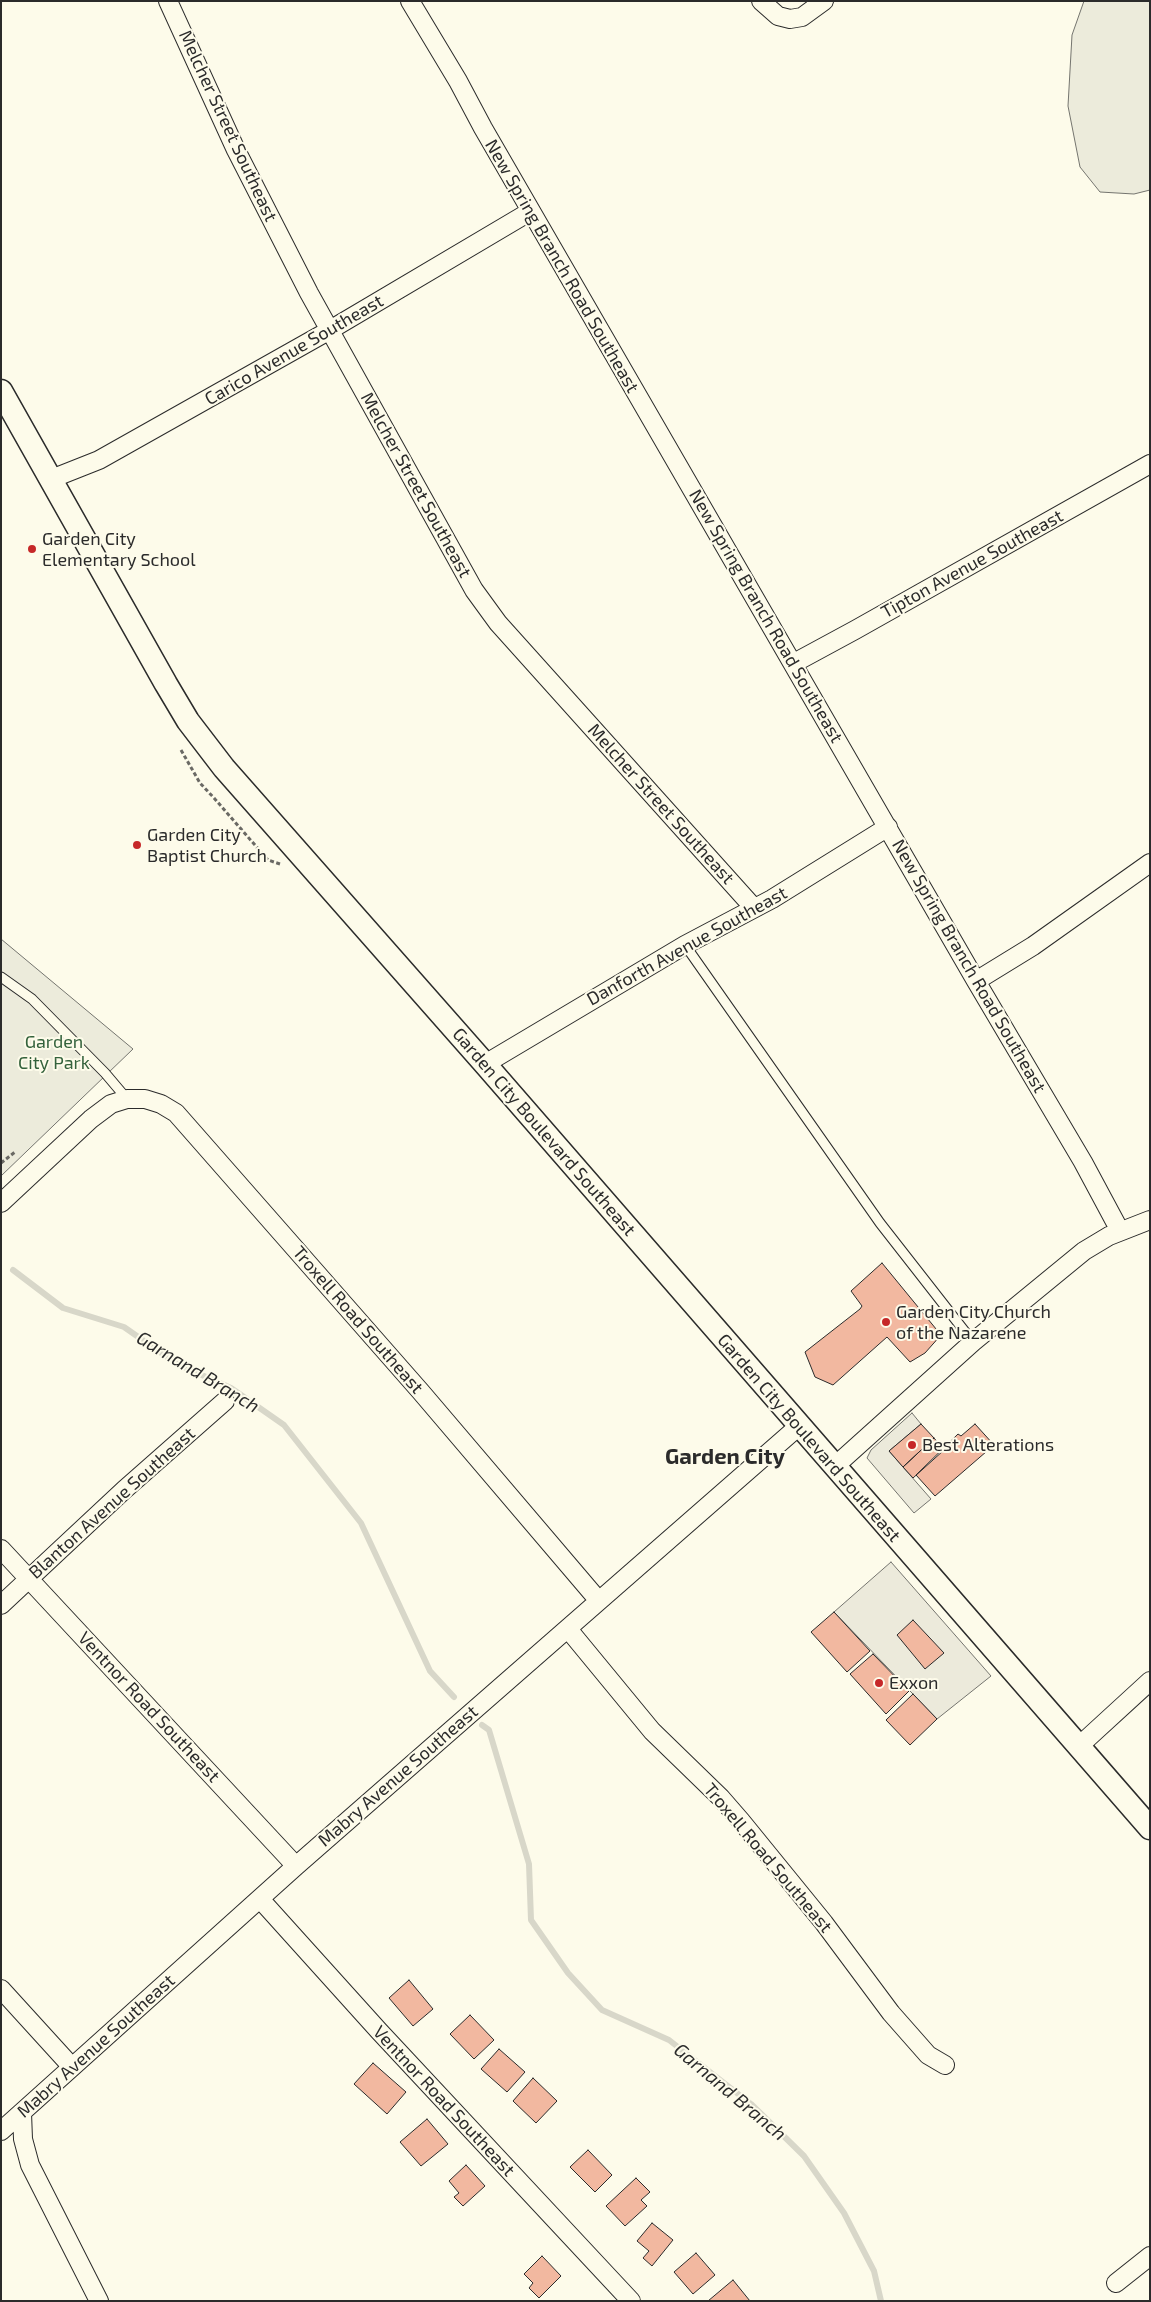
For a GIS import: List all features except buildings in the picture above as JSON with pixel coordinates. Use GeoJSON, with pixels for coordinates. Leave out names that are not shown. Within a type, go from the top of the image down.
{"type":"FeatureCollection","features":[{"type":"Feature","properties":{"kind":"street","name":"Melcher Street Southeast"},"geometry":{"type":"LineString","coordinates":[[168,1],[236,150],[330,330],[474,590],[498,623],[754,908]]}},
{"type":"Feature","properties":{"kind":"street","name":"New Spring Branch Road Southeast"},"geometry":{"type":"LineString","coordinates":[[410,1],[458,81],[530,211],[794,663],[976,981],[1083,1162],[1120,1232]]}},
{"type":"Feature","properties":{"kind":"street"},"geometry":{"type":"LineString","coordinates":[[761,1],[778,16],[790,19],[802,17],[824,1]]}},
{"type":"Feature","properties":{"kind":"street","name":"Carico Avenue Southeast"},"geometry":{"type":"LineString","coordinates":[[52,479],[100,460],[330,330],[530,211]]}},
{"type":"Feature","properties":{"kind":"street","name":"Garden City Boulevard Southeast"},"geometry":{"type":"LineString","coordinates":[[1,391],[188,721],[224,768],[485,1064],[1150,1828]]}},
{"type":"Feature","properties":{"kind":"street","name":"Tipton Avenue Southeast"},"geometry":{"type":"LineString","coordinates":[[794,663],[1150,464]]}},
{"type":"Feature","properties":{"kind":"street","name":"Danforth Avenue Southeast"},"geometry":{"type":"LineString","coordinates":[[485,1064],[685,945],[754,908],[888,827]]}},
{"type":"Feature","properties":{"kind":"street"},"geometry":{"type":"LineString","coordinates":[[976,981],[1033,946],[1150,863]]}},
{"type":"Feature","properties":{"kind":"street","name":"Troxell Road Southeast"},"geometry":{"type":"LineString","coordinates":[[1,1203],[91,1119],[111,1104],[128,1099],[145,1099],[161,1104],[176,1113],[421,1392],[598,1601]]}},
{"type":"Feature","properties":{"kind":"street"},"geometry":{"type":"LineString","coordinates":[[834,1467],[973,1342],[1084,1252],[1120,1232],[1150,1220]]}},
{"type":"Feature","properties":{"kind":"street","name":"Blanton Avenue Southeast"},"geometry":{"type":"LineString","coordinates":[[1,1605],[225,1402]]}},
{"type":"Feature","properties":{"kind":"street","name":"Mabry Avenue Southeast"},"geometry":{"type":"LineString","coordinates":[[1,2131],[296,1866],[799,1426]]}},
{"type":"Feature","properties":{"kind":"street","name":"Ventnor Road Southeast"},"geometry":{"type":"LineString","coordinates":[[1,1549],[296,1866]]}},
{"type":"Feature","properties":{"kind":"street","name":"Troxell Road Southeast"},"geometry":{"type":"LineString","coordinates":[[568,1628],[652,1731],[721,1798],[741,1821],[824,1923],[892,2013],[928,2055],[945,2065]]}},
{"type":"Feature","properties":{"kind":"street"},"geometry":{"type":"LineString","coordinates":[[1078,1747],[1150,1681]]}},
{"type":"Feature","properties":{"kind":"street","name":"Ventnor Road Southeast"},"geometry":{"type":"LineString","coordinates":[[260,1899],[379,2031],[630,2301]]}},
{"type":"Feature","properties":{"kind":"street"},"geometry":{"type":"LineString","coordinates":[[1,1990],[72,2067]]}},
{"type":"Feature","properties":{"kind":"street"},"geometry":{"type":"LineString","coordinates":[[22,2113],[24,2139],[30,2165],[99,2301]]}},
{"type":"Feature","properties":{"kind":"street"},"geometry":{"type":"LineString","coordinates":[[1116,2283],[1150,2256]]}},
{"type":"Feature","properties":{"kind":"lane"},"geometry":{"type":"LineString","coordinates":[[685,945],[880,1223],[973,1342]]}},
{"type":"Feature","properties":{"kind":"lane"},"geometry":{"type":"LineString","coordinates":[[1,977],[32,999],[105,1072],[128,1099]]}},
{"type":"Feature","properties":{"kind":"path"},"geometry":{"type":"LineString","coordinates":[[180,748],[200,783],[268,860],[285,866]]}},
{"type":"Feature","properties":{"kind":"path"},"geometry":{"type":"LineString","coordinates":[[1,1163],[14,1152]]}},
{"type":"Feature","properties":{"kind":"green space"},"geometry":{"type":"Polygon","coordinates":[[[1084,1],[1150,1],[1150,190],[1134,194],[1100,192],[1080,167],[1068,106],[1072,35],[1084,1]]]}},
{"type":"Feature","properties":{"kind":"green space","name":"Garden City Park"},"geometry":{"type":"Polygon","coordinates":[[[1,939],[133,1049],[1,1176],[1,939]]]}},
{"type":"Feature","properties":{"kind":"shaded area"},"geometry":{"type":"Polygon","coordinates":[[[912,1413],[921,1424],[889,1451],[931,1499],[914,1513],[867,1458],[871,1450],[912,1413]]]}},
{"type":"Feature","properties":{"kind":"shaded area"},"geometry":{"type":"Polygon","coordinates":[[[891,1562],[991,1676],[937,1719],[834,1612],[891,1562]]]}},
{"type":"Feature","properties":{"kind":"waterway","name":"Garnand Branch"},"geometry":{"type":"LineString","coordinates":[[13,1270],[63,1308],[124,1327],[177,1364],[231,1388],[284,1425],[361,1523],[430,1671],[454,1697]]}},
{"type":"Feature","properties":{"kind":"waterway","name":"Garnand Branch"},"geometry":{"type":"LineString","coordinates":[[482,1725],[489,1730],[529,1864],[531,1920],[568,1973],[602,2010],[669,2040],[751,2104],[804,2156],[844,2213],[874,2271],[881,2301]]}},
{"type":"Feature","properties":{"kind":"place","name":"Garden City Elementary School"},"geometry":{"type":"Point","coordinates":[32,549]}},
{"type":"Feature","properties":{"kind":"place","name":"Garden City Baptist Church"},"geometry":{"type":"Point","coordinates":[137,845]}},
{"type":"Feature","properties":{"kind":"place","name":"Garden City Church of the Nazarene"},"geometry":{"type":"Point","coordinates":[886,1322]}},
{"type":"Feature","properties":{"kind":"place","name":"Best Alterations"},"geometry":{"type":"Point","coordinates":[912,1445]}},
{"type":"Feature","properties":{"kind":"place","name":"Exxon"},"geometry":{"type":"Point","coordinates":[879,1683]}},
{"type":"Feature","properties":{"kind":"district","name":"Garden City"},"geometry":{"type":"Point","coordinates":[725,1457]}}]}
